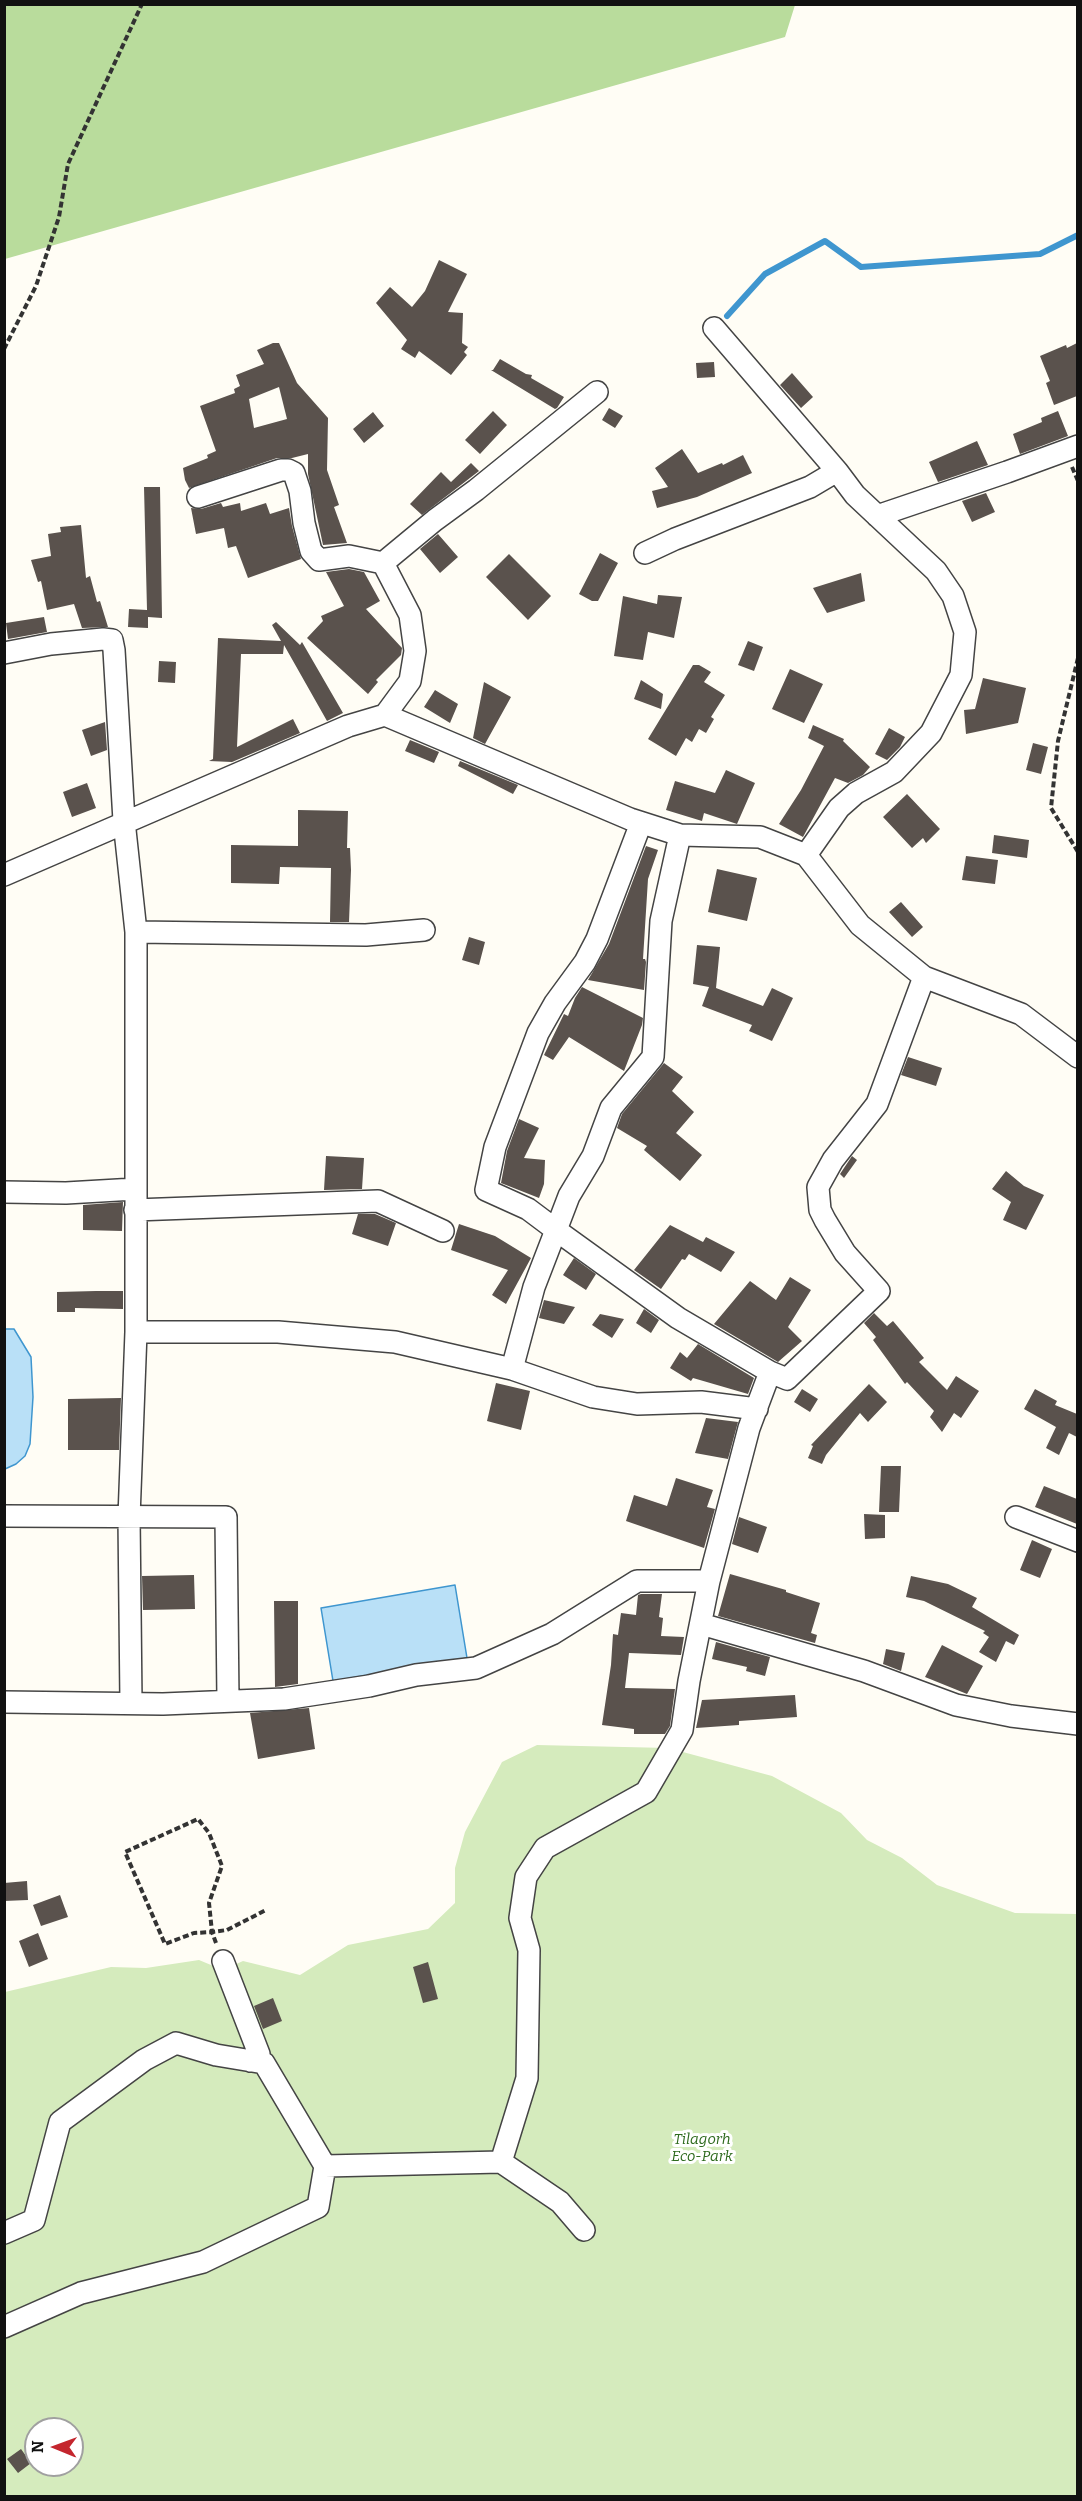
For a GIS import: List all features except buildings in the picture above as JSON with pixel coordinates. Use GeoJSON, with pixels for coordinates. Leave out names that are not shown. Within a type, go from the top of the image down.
{"type":"FeatureCollection","features":[{"type":"Feature","properties":{"kind":"street"},"geometry":{"type":"LineString","coordinates":[[714,328],[855,495],[936,571],[953,596],[965,632],[961,675],[931,733],[894,772],[856,794],[839,808],[806,855]]}},
{"type":"Feature","properties":{"kind":"street"},"geometry":{"type":"LineString","coordinates":[[198,497],[281,470],[288,470],[294,473],[300,491],[304,523],[311,551],[319,560],[349,556],[383,563],[597,392]]}},
{"type":"Feature","properties":{"kind":"street"},"geometry":{"type":"LineString","coordinates":[[877,516],[1077,446]]}},
{"type":"Feature","properties":{"kind":"street"},"geometry":{"type":"LineString","coordinates":[[645,553],[675,539],[810,487],[837,471]]}},
{"type":"Feature","properties":{"kind":"street"},"geometry":{"type":"LineString","coordinates":[[4,875],[124,821],[348,726],[385,715],[410,681],[415,651],[410,615],[383,563]]}},
{"type":"Feature","properties":{"kind":"street"},"geometry":{"type":"LineString","coordinates":[[4,653],[51,644],[112,640],[124,821],[136,932],[136,1332],[129,1517],[131,1703]]}},
{"type":"Feature","properties":{"kind":"street"},"geometry":{"type":"LineString","coordinates":[[385,715],[642,823],[680,835],[760,837],[806,855],[860,925],[924,977],[1021,1014],[1077,1056]]}},
{"type":"Feature","properties":{"kind":"street"},"geometry":{"type":"LineString","coordinates":[[642,823],[597,939],[585,962],[555,1003],[538,1033],[495,1147],[486,1190],[528,1209],[678,1318],[770,1372],[787,1379],[879,1291],[845,1253],[825,1220],[820,1210],[818,1186],[832,1160],[877,1104],[924,977]]}},
{"type":"Feature","properties":{"kind":"street"},"geometry":{"type":"LineString","coordinates":[[512,1369],[534,1287],[569,1196],[593,1156],[610,1108],[653,1057],[661,921],[680,835]]}},
{"type":"Feature","properties":{"kind":"street"},"geometry":{"type":"LineString","coordinates":[[136,932],[366,935],[424,930]]}},
{"type":"Feature","properties":{"kind":"street"},"geometry":{"type":"LineString","coordinates":[[4,1192],[66,1193],[135,1200],[378,1201],[442,1231]]}},
{"type":"Feature","properties":{"kind":"street"},"geometry":{"type":"LineString","coordinates":[[136,1332],[278,1332],[395,1342],[512,1369],[604,1399],[638,1404],[701,1402],[757,1409]]}},
{"type":"Feature","properties":{"kind":"street"},"geometry":{"type":"LineString","coordinates":[[501,2162],[526,2078],[530,1950],[520,1918],[526,1877],[545,1848],[646,1792],[682,1730],[709,1581],[749,1428],[770,1372]]}},
{"type":"Feature","properties":{"kind":"street"},"geometry":{"type":"LineString","coordinates":[[4,1516],[226,1517],[228,1701]]}},
{"type":"Feature","properties":{"kind":"street"},"geometry":{"type":"LineString","coordinates":[[1016,1517],[1077,1541]]}},
{"type":"Feature","properties":{"kind":"street"},"geometry":{"type":"LineString","coordinates":[[4,1702],[131,1703],[284,1699],[369,1686],[416,1675],[476,1668],[552,1634],[637,1581],[709,1581]]}},
{"type":"Feature","properties":{"kind":"street"},"geometry":{"type":"LineString","coordinates":[[701,1624],[864,1671],[956,1705],[1011,1716],[1077,1724]]}},
{"type":"Feature","properties":{"kind":"street"},"geometry":{"type":"LineString","coordinates":[[223,1961],[258,2054],[250,2061]]}},
{"type":"Feature","properties":{"kind":"street"},"geometry":{"type":"LineString","coordinates":[[4,2233],[34,2220],[60,2122],[144,2060],[176,2043],[216,2055],[264,2063],[325,2166],[318,2207],[203,2262],[81,2293],[4,2327]]}},
{"type":"Feature","properties":{"kind":"street"},"geometry":{"type":"LineString","coordinates":[[325,2166],[501,2162],[560,2202],[584,2230]]}},
{"type":"Feature","properties":{"kind":"path"},"geometry":{"type":"LineString","coordinates":[[4,350],[36,286],[59,217],[68,164],[142,4]]}},
{"type":"Feature","properties":{"kind":"path"},"geometry":{"type":"LineString","coordinates":[[1077,658],[1058,741],[1051,808],[1077,852]]}},
{"type":"Feature","properties":{"kind":"path"},"geometry":{"type":"LineString","coordinates":[[212,1932],[209,1903],[222,1866],[209,1833],[198,1819],[125,1852],[165,1944],[194,1933],[212,1932],[227,1930],[266,1910]]}},
{"type":"Feature","properties":{"kind":"green space"},"geometry":{"type":"Polygon","coordinates":[[[5,4],[795,5],[785,37],[5,259],[5,4]]]}},
{"type":"Feature","properties":{"kind":"green space","name":"Tilagorh Eco-Park"},"geometry":{"type":"Polygon","coordinates":[[[537,1745],[668,1748],[772,1776],[841,1813],[867,1840],[902,1858],[937,1885],[1015,1913],[1077,1914],[1077,2496],[5,2496],[5,1992],[111,1967],[146,1968],[199,1960],[223,1970],[243,1961],[300,1975],[348,1945],[428,1929],[455,1903],[455,1868],[465,1832],[502,1762],[537,1745]]]}},
{"type":"Feature","properties":{"kind":"water"},"geometry":{"type":"Polygon","coordinates":[[[5,1329],[14,1329],[31,1357],[33,1397],[30,1444],[25,1456],[16,1464],[5,1469],[5,1329]]]}},
{"type":"Feature","properties":{"kind":"water"},"geometry":{"type":"Polygon","coordinates":[[[455,1585],[467,1658],[333,1681],[321,1608],[455,1585]]]}},
{"type":"Feature","properties":{"kind":"waterway"},"geometry":{"type":"LineString","coordinates":[[727,316],[765,274],[825,241],[861,267],[1040,254],[1078,235]]}}]}
